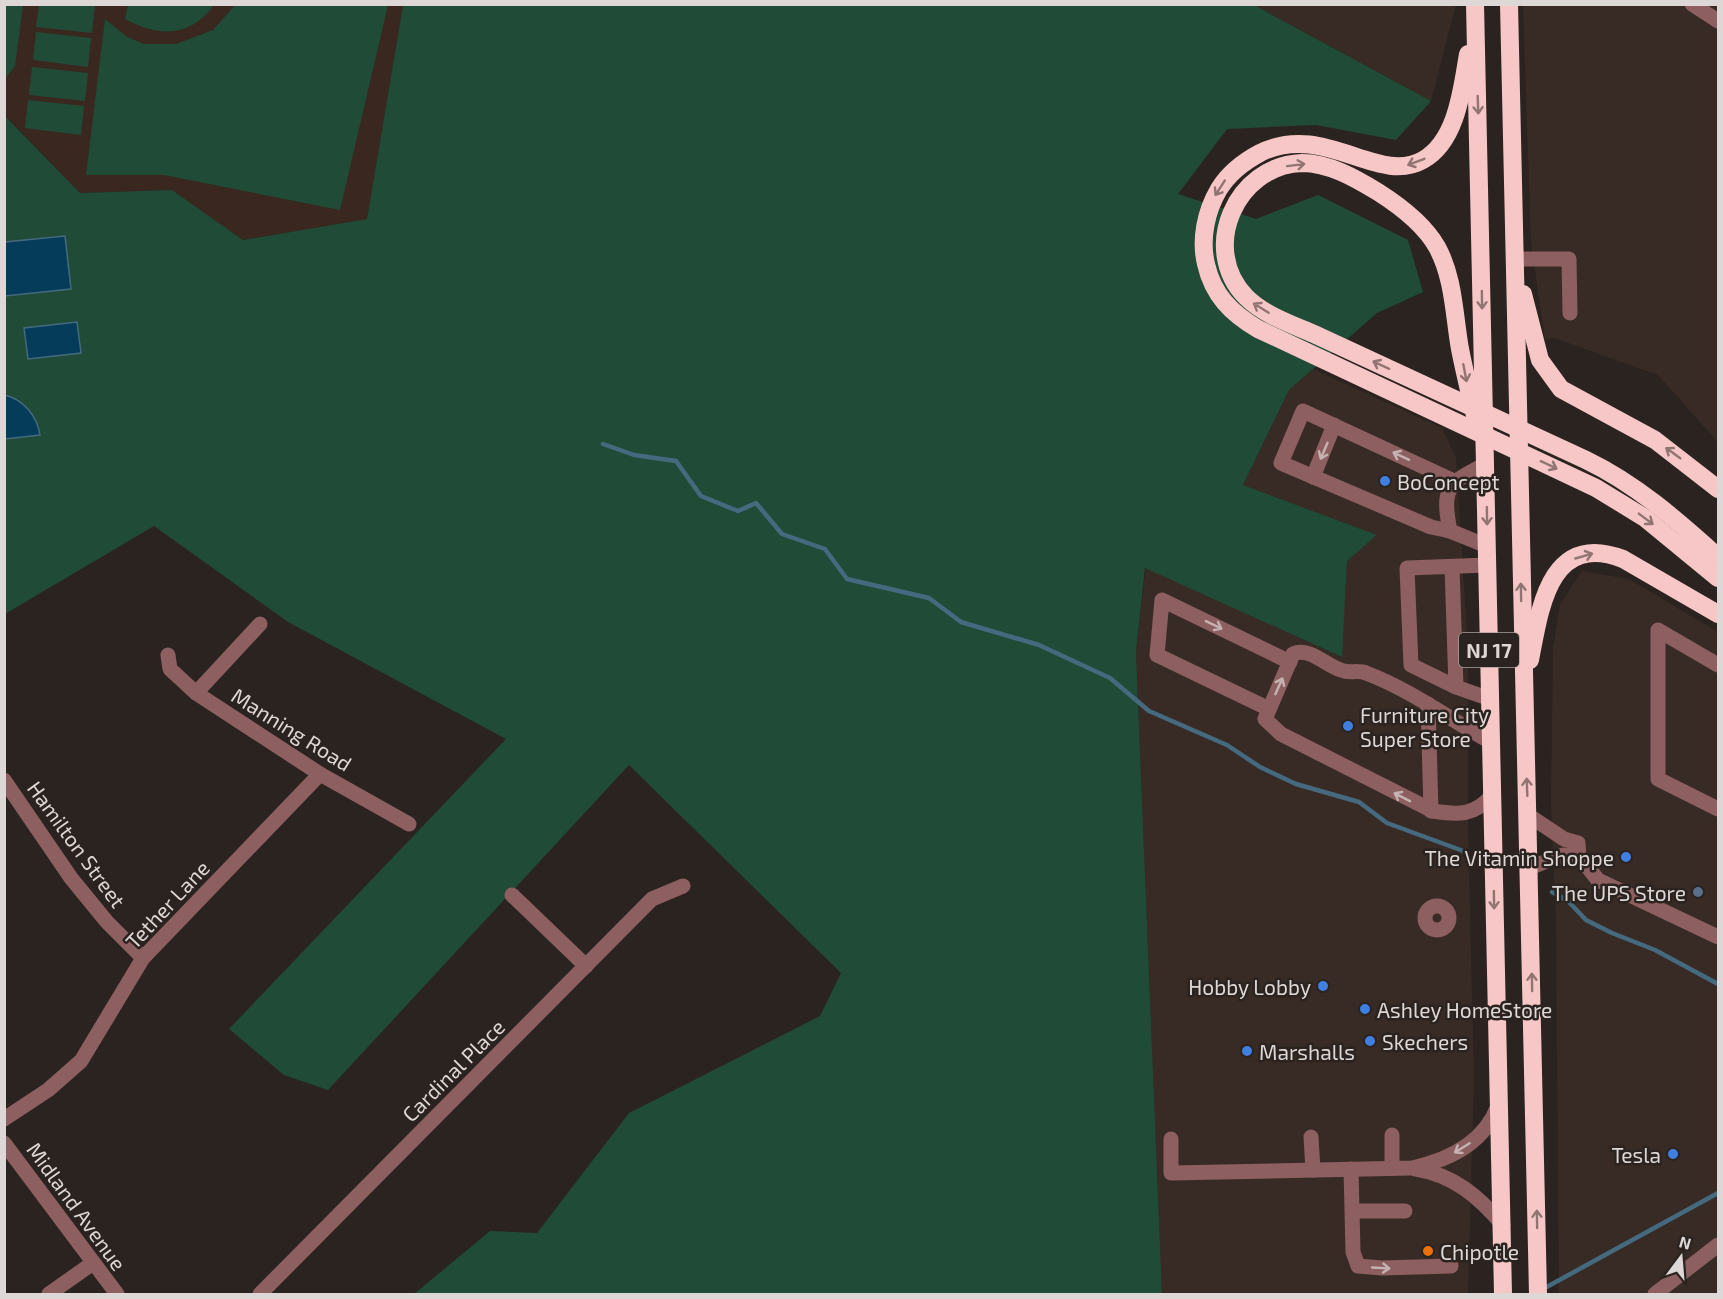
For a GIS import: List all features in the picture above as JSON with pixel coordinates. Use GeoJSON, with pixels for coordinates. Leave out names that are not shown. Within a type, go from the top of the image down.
{"type":"FeatureCollection","features":[{"type":"Feature","properties":{"kind":"highway","name":"NJ 17"},"geometry":{"type":"LineString","coordinates":[[1509,4],[1538,1286]]}},
{"type":"Feature","properties":{"kind":"highway","name":"NJ 17"},"geometry":{"type":"LineString","coordinates":[[1475,11],[1503,1294]]}},
{"type":"Feature","properties":{"kind":"highway"},"geometry":{"type":"LineString","coordinates":[[1475,11],[1456,112],[1444,137],[1426,159],[1415,164],[1390,166],[1318,144],[1291,144],[1250,158],[1229,176],[1216,195],[1207,220],[1203,245],[1208,275],[1214,288],[1239,317],[1305,352],[1578,479],[1622,502],[1719,578]]}},
{"type":"Feature","properties":{"kind":"highway"},"geometry":{"type":"LineString","coordinates":[[1486,461],[1468,389],[1450,283],[1436,245],[1415,220],[1378,192],[1326,166],[1303,163],[1266,173],[1247,188],[1231,212],[1224,242],[1232,276],[1246,297],[1266,311],[1314,334],[1586,460],[1638,490],[1719,557]]}},
{"type":"Feature","properties":{"kind":"highway"},"geometry":{"type":"LineString","coordinates":[[1514,259],[1536,350],[1553,381],[1571,396],[1655,440],[1719,489]]}},
{"type":"Feature","properties":{"kind":"highway"},"geometry":{"type":"LineString","coordinates":[[1523,697],[1544,592],[1554,576],[1577,558],[1596,553],[1623,559],[1719,614]]}},
{"type":"Feature","properties":{"kind":"street"},"geometry":{"type":"LineString","coordinates":[[1692,4],[1719,21]]}},
{"type":"Feature","properties":{"kind":"street"},"geometry":{"type":"LineString","coordinates":[[1514,259],[1569,259],[1570,313]]}},
{"type":"Feature","properties":{"kind":"street"},"geometry":{"type":"LineString","coordinates":[[1454,481],[1304,411],[1281,463],[1431,527],[1450,531],[1487,546]]}},
{"type":"Feature","properties":{"kind":"street"},"geometry":{"type":"LineString","coordinates":[[1313,477],[1334,425]]}},
{"type":"Feature","properties":{"kind":"street"},"geometry":{"type":"LineString","coordinates":[[1450,531],[1447,494],[1454,481],[1486,461]]}},
{"type":"Feature","properties":{"kind":"street"},"geometry":{"type":"LineString","coordinates":[[1488,565],[1407,568],[1411,665],[1456,687],[1490,699]]}},
{"type":"Feature","properties":{"kind":"street"},"geometry":{"type":"LineString","coordinates":[[1452,567],[1456,687]]}},
{"type":"Feature","properties":{"kind":"street"},"geometry":{"type":"LineString","coordinates":[[1269,709],[1157,655],[1162,600],[1290,662]]}},
{"type":"Feature","properties":{"kind":"street"},"geometry":{"type":"LineString","coordinates":[[196,693],[260,624]]}},
{"type":"Feature","properties":{"kind":"street"},"geometry":{"type":"LineString","coordinates":[[1719,665],[1658,630],[1658,779],[1719,809]]}},
{"type":"Feature","properties":{"kind":"street"},"geometry":{"type":"LineString","coordinates":[[1491,742],[1447,718],[1428,704],[1365,672],[1344,671],[1303,652],[1293,654],[1264,719],[1281,734],[1431,811],[1458,815],[1472,812],[1484,805],[1492,795]]}},
{"type":"Feature","properties":{"kind":"street","name":"Manning Road"},"geometry":{"type":"LineString","coordinates":[[168,656],[170,669],[196,693],[320,774],[409,824]]}},
{"type":"Feature","properties":{"kind":"street"},"geometry":{"type":"LineString","coordinates":[[1428,704],[1431,811]]}},
{"type":"Feature","properties":{"kind":"street","name":"Tether Lane"},"geometry":{"type":"LineString","coordinates":[[4,1119],[48,1090],[81,1061],[143,958],[320,774]]}},
{"type":"Feature","properties":{"kind":"street","name":"Hamilton Street"},"geometry":{"type":"LineString","coordinates":[[4,780],[71,878],[107,922],[143,958]]}},
{"type":"Feature","properties":{"kind":"street"},"geometry":{"type":"LineString","coordinates":[[1528,815],[1579,849],[1598,880],[1719,937]]}},
{"type":"Feature","properties":{"kind":"street"},"geometry":{"type":"LineString","coordinates":[[1529,868],[1579,849]]}},
{"type":"Feature","properties":{"kind":"street","name":"Cardinal Place"},"geometry":{"type":"LineString","coordinates":[[260,1294],[652,899],[683,886]]}},
{"type":"Feature","properties":{"kind":"street"},"geometry":{"type":"LineString","coordinates":[[512,895],[586,966]]}},
{"type":"Feature","properties":{"kind":"street"},"geometry":{"type":"LineString","coordinates":[[1398,1168],[1437,1161],[1467,1147],[1492,1121],[1498,1104]]}},
{"type":"Feature","properties":{"kind":"street"},"geometry":{"type":"LineString","coordinates":[[1392,1135],[1398,1168]]}},
{"type":"Feature","properties":{"kind":"street"},"geometry":{"type":"LineString","coordinates":[[1311,1137],[1313,1170]]}},
{"type":"Feature","properties":{"kind":"street"},"geometry":{"type":"LineString","coordinates":[[1171,1139],[1171,1173],[1398,1168],[1428,1171],[1455,1181],[1486,1206],[1503,1225]]}},
{"type":"Feature","properties":{"kind":"street","name":"Midland Avenue"},"geometry":{"type":"LineString","coordinates":[[4,1143],[117,1294]]}},
{"type":"Feature","properties":{"kind":"street"},"geometry":{"type":"LineString","coordinates":[[1351,1169],[1353,1252],[1359,1266],[1382,1268],[1451,1266]]}},
{"type":"Feature","properties":{"kind":"street"},"geometry":{"type":"LineString","coordinates":[[1353,1211],[1406,1211]]}},
{"type":"Feature","properties":{"kind":"street"},"geometry":{"type":"LineString","coordinates":[[1655,1294],[1719,1245]]}},
{"type":"Feature","properties":{"kind":"street"},"geometry":{"type":"LineString","coordinates":[[49,1294],[93,1263]]}},
{"type":"Feature","properties":{"kind":"shaded area"},"geometry":{"type":"Polygon","coordinates":[[[1456,4],[1431,101],[1254,5],[1456,4]]]}},
{"type":"Feature","properties":{"kind":"shaded area"},"geometry":{"type":"Polygon","coordinates":[[[5,5],[403,5],[367,220],[243,240],[172,190],[80,193],[5,115],[5,5]]]}},
{"type":"Feature","properties":{"kind":"shaded area"},"geometry":{"type":"Polygon","coordinates":[[[1523,5],[1718,5],[1718,442],[1658,375],[1554,338],[1545,340],[1531,242],[1523,5]]]}},
{"type":"Feature","properties":{"kind":"shaded area"},"geometry":{"type":"Polygon","coordinates":[[[1313,369],[1442,428],[1456,458],[1468,651],[1468,828],[1474,1078],[1468,1294],[1162,1294],[1136,652],[1146,567],[1341,657],[1347,561],[1377,535],[1243,485],[1289,390],[1313,369]]]}},
{"type":"Feature","properties":{"kind":"shaded area"},"geometry":{"type":"Polygon","coordinates":[[[1582,571],[1629,579],[1718,632],[1718,1294],[1559,1294],[1556,923],[1551,803],[1553,648],[1560,605],[1582,571]]]}},
{"type":"Feature","properties":{"kind":"green space"},"geometry":{"type":"Polygon","coordinates":[[[5,4],[23,5],[15,66],[5,79],[5,4]]]}},
{"type":"Feature","properties":{"kind":"green space"},"geometry":{"type":"Polygon","coordinates":[[[128,4],[214,5],[195,24],[184,29],[161,31],[137,25],[125,19],[128,4]]]}},
{"type":"Feature","properties":{"kind":"green space"},"geometry":{"type":"Polygon","coordinates":[[[236,4],[388,5],[340,210],[164,175],[86,175],[105,19],[127,37],[144,44],[176,44],[213,30],[236,4]]]}},
{"type":"Feature","properties":{"kind":"green space"},"geometry":{"type":"Polygon","coordinates":[[[39,5],[95,5],[92,33],[36,27],[39,5]]]}},
{"type":"Feature","properties":{"kind":"green space"},"geometry":{"type":"Polygon","coordinates":[[[403,5],[1254,5],[1431,101],[1396,140],[1316,125],[1227,129],[1178,194],[1256,219],[1318,195],[1408,240],[1423,292],[1377,313],[1289,390],[1243,485],[1377,535],[1347,561],[1342,657],[1145,568],[1136,652],[1162,1294],[414,1294],[490,1231],[537,1233],[629,1113],[820,1016],[841,973],[629,765],[328,1090],[284,1075],[229,1029],[506,739],[288,622],[154,526],[5,614],[4,115],[80,193],[172,190],[243,240],[367,219],[403,5]]]}},
{"type":"Feature","properties":{"kind":"green space"},"geometry":{"type":"Polygon","coordinates":[[[36,32],[91,38],[88,67],[33,60],[36,32]]]}},
{"type":"Feature","properties":{"kind":"green space"},"geometry":{"type":"Polygon","coordinates":[[[32,67],[88,73],[85,101],[29,95],[32,67]]]}},
{"type":"Feature","properties":{"kind":"green space"},"geometry":{"type":"Polygon","coordinates":[[[28,100],[84,106],[81,135],[25,128],[28,100]]]}},
{"type":"Feature","properties":{"kind":"water"},"geometry":{"type":"Polygon","coordinates":[[[65,236],[71,289],[5,296],[5,242],[65,236]]]}},
{"type":"Feature","properties":{"kind":"water"},"geometry":{"type":"Polygon","coordinates":[[[77,322],[81,353],[28,359],[24,328],[77,322]]]}},
{"type":"Feature","properties":{"kind":"water"},"geometry":{"type":"Polygon","coordinates":[[[5,395],[24,405],[33,415],[40,435],[5,439],[5,395]]]}},
{"type":"Feature","properties":{"kind":"waterway"},"geometry":{"type":"LineString","coordinates":[[603,444],[634,455],[676,461],[701,496],[738,511],[756,503],[782,534],[825,549],[847,579],[929,598],[961,622],[1039,645],[1110,678],[1149,711],[1227,745],[1260,767],[1296,784],[1359,802],[1387,823],[1466,852]]}},
{"type":"Feature","properties":{"kind":"waterway"},"geometry":{"type":"LineString","coordinates":[[1552,892],[1568,901],[1586,920],[1655,950],[1718,984]]}},
{"type":"Feature","properties":{"kind":"waterway"},"geometry":{"type":"LineString","coordinates":[[1543,1289],[1718,1193]]}},
{"type":"Feature","properties":{"kind":"place","name":"BoConcept"},"geometry":{"type":"Point","coordinates":[1385,481]}},
{"type":"Feature","properties":{"kind":"place","name":"Furniture City Super Store"},"geometry":{"type":"Point","coordinates":[1348,726]}},
{"type":"Feature","properties":{"kind":"place","name":"The Vitamin Shoppe"},"geometry":{"type":"Point","coordinates":[1626,857]}},
{"type":"Feature","properties":{"kind":"place","name":"The UPS Store"},"geometry":{"type":"Point","coordinates":[1698,892]}},
{"type":"Feature","properties":{"kind":"place","name":"Hobby Lobby"},"geometry":{"type":"Point","coordinates":[1323,986]}},
{"type":"Feature","properties":{"kind":"place","name":"Ashley HomeStore"},"geometry":{"type":"Point","coordinates":[1365,1009]}},
{"type":"Feature","properties":{"kind":"place","name":"Skechers"},"geometry":{"type":"Point","coordinates":[1370,1041]}},
{"type":"Feature","properties":{"kind":"place","name":"Marshalls"},"geometry":{"type":"Point","coordinates":[1247,1051]}},
{"type":"Feature","properties":{"kind":"place","name":"Tesla"},"geometry":{"type":"Point","coordinates":[1673,1154]}},
{"type":"Feature","properties":{"kind":"place","name":"Chipotle"},"geometry":{"type":"Point","coordinates":[1428,1251]}}]}
